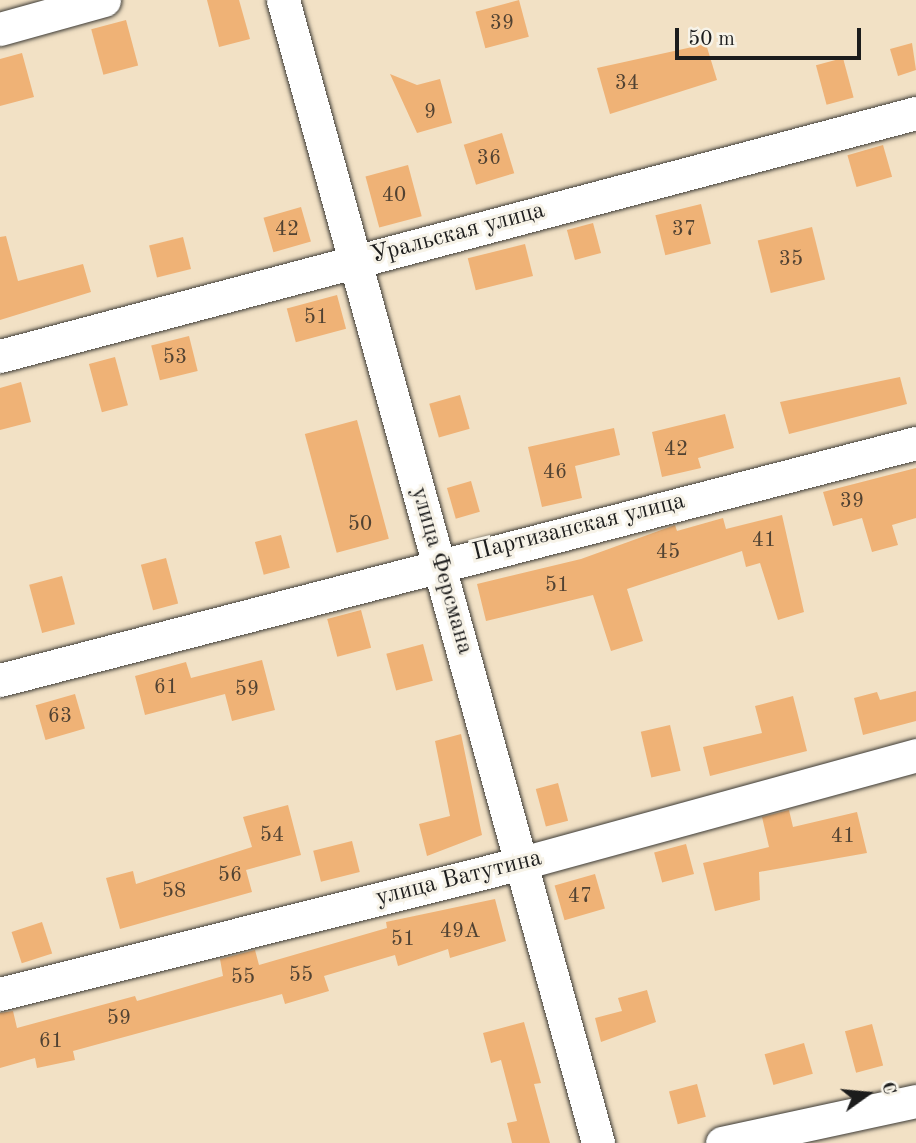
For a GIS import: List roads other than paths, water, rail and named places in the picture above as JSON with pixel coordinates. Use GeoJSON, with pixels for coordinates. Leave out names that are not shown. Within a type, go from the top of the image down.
{"type":"FeatureCollection","features":[{"type":"Feature","properties":{"kind":"street"},"geometry":{"type":"LineString","coordinates":[[0,29],[104,0]]}},
{"type":"Feature","properties":{"kind":"street","name":"улица Ферсмана"},"geometry":{"type":"LineString","coordinates":[[283,0],[598,1143]]}},
{"type":"Feature","properties":{"kind":"street","name":"Уральская улица"},"geometry":{"type":"LineString","coordinates":[[0,356],[916,113]]}},
{"type":"Feature","properties":{"kind":"street","name":"Партизанская улица"},"geometry":{"type":"LineString","coordinates":[[0,680],[438,564],[916,443]]}},
{"type":"Feature","properties":{"kind":"street","name":"улица Ватутина"},"geometry":{"type":"LineString","coordinates":[[0,994],[522,863],[916,755]]}},
{"type":"Feature","properties":{"kind":"street"},"geometry":{"type":"LineString","coordinates":[[722,1143],[916,1101]]}}]}
